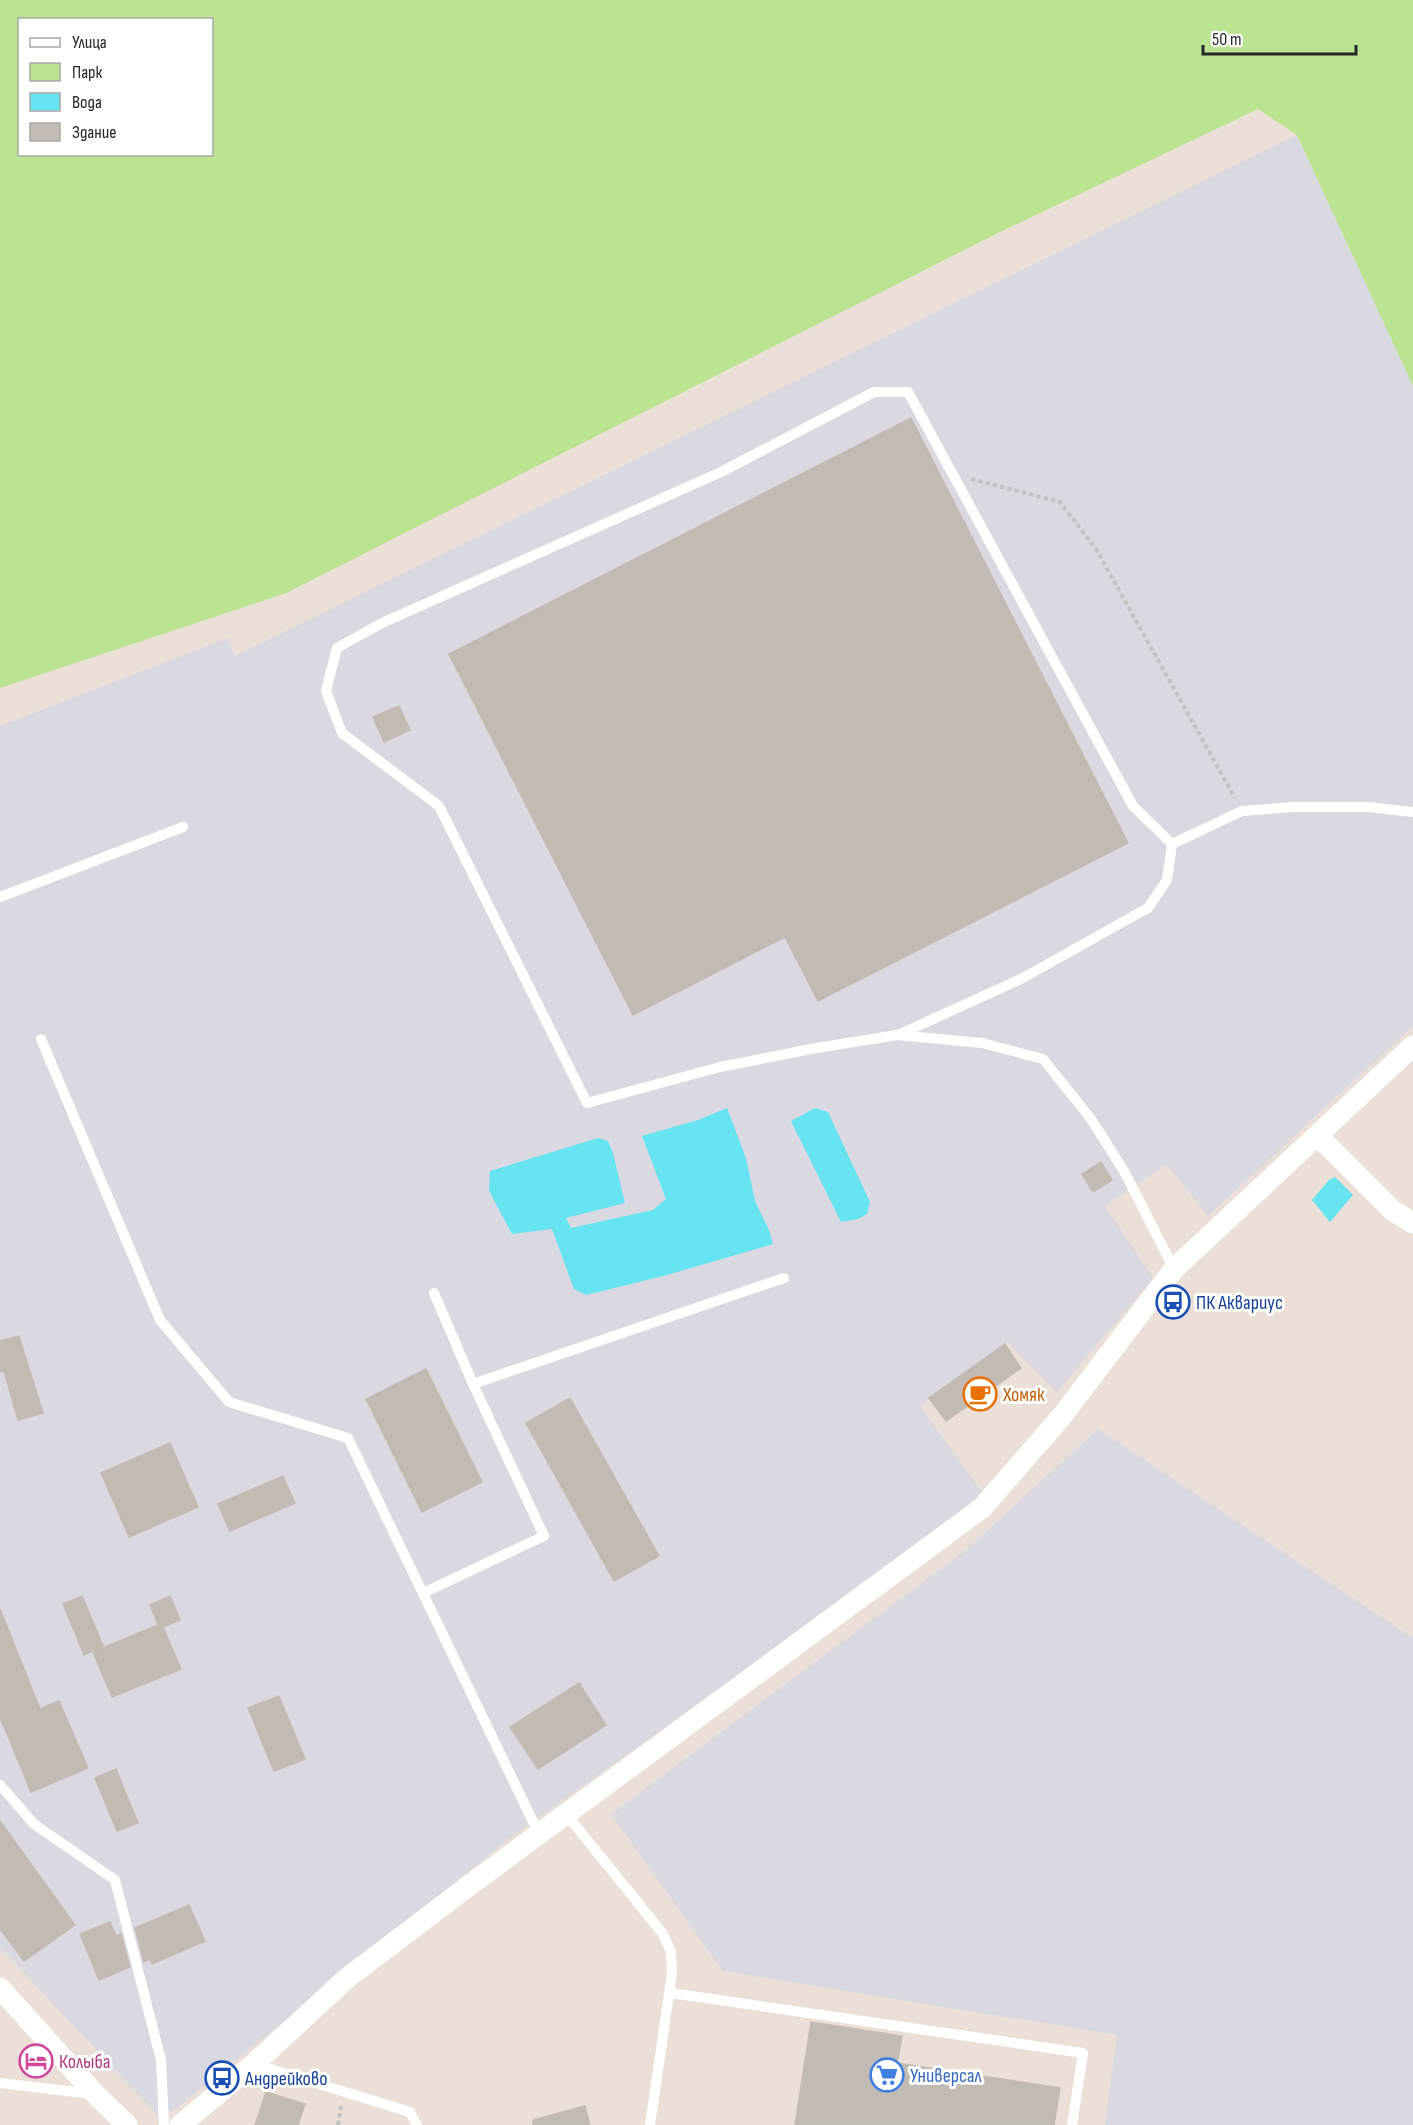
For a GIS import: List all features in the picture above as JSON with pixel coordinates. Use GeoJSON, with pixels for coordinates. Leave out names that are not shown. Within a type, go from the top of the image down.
{"type":"FeatureCollection","features":[{"type":"Feature","properties":{"kind":"street"},"geometry":{"type":"LineString","coordinates":[[180,2125],[254,2064],[346,1979],[982,1508],[1062,1416],[1174,1269],[1413,1046]]}},
{"type":"Feature","properties":{"kind":"street"},"geometry":{"type":"LineString","coordinates":[[1318,1136],[1392,1210],[1413,1223]]}},
{"type":"Feature","properties":{"kind":"street"},"geometry":{"type":"LineString","coordinates":[[0,1988],[95,2094],[127,2125]]}},
{"type":"Feature","properties":{"kind":"lane"},"geometry":{"type":"LineString","coordinates":[[1172,843],[1133,806],[908,392],[874,392],[721,472],[382,623],[337,648],[326,691],[342,733],[440,806],[587,1103],[720,1067],[897,1035],[982,1043],[1043,1059],[1091,1119],[1124,1171],[1174,1269]]}},
{"type":"Feature","properties":{"kind":"lane"},"geometry":{"type":"LineString","coordinates":[[1172,843],[1242,812],[1293,807],[1368,807],[1413,812]]}},
{"type":"Feature","properties":{"kind":"lane"},"geometry":{"type":"LineString","coordinates":[[0,897],[183,828]]}},
{"type":"Feature","properties":{"kind":"lane"},"geometry":{"type":"LineString","coordinates":[[897,1035],[1021,979],[1148,908],[1167,880],[1172,843]]}},
{"type":"Feature","properties":{"kind":"lane"},"geometry":{"type":"LineString","coordinates":[[41,1039],[160,1320],[229,1402],[348,1438],[539,1834]]}},
{"type":"Feature","properties":{"kind":"lane"},"geometry":{"type":"LineString","coordinates":[[473,1384],[784,1278]]}},
{"type":"Feature","properties":{"kind":"lane"},"geometry":{"type":"LineString","coordinates":[[423,1593],[544,1536],[473,1384],[434,1293]]}},
{"type":"Feature","properties":{"kind":"lane"},"geometry":{"type":"LineString","coordinates":[[0,1785],[34,1824],[115,1880],[161,2060],[164,2125]]}},
{"type":"Feature","properties":{"kind":"lane"},"geometry":{"type":"LineString","coordinates":[[567,1815],[663,1934],[671,1952],[671,1993],[651,2125]]}},
{"type":"Feature","properties":{"kind":"lane"},"geometry":{"type":"LineString","coordinates":[[671,1993],[1083,2053],[1072,2125]]}},
{"type":"Feature","properties":{"kind":"lane"},"geometry":{"type":"LineString","coordinates":[[254,2064],[410,2112],[417,2125]]}},
{"type":"Feature","properties":{"kind":"lane"},"geometry":{"type":"LineString","coordinates":[[0,2083],[95,2094]]}},
{"type":"Feature","properties":{"kind":"path"},"geometry":{"type":"LineString","coordinates":[[953,476],[982,481],[1060,502],[1096,549],[1242,812]]}},
{"type":"Feature","properties":{"kind":"shaded area"},"geometry":{"type":"Polygon","coordinates":[[[1297,135],[1413,386],[1413,1026],[1208,1216],[1167,1164],[1105,1206],[1153,1278],[1057,1392],[1008,1342],[920,1406],[984,1495],[781,1645],[515,1834],[162,2120],[0,1947],[0,726],[228,638],[235,656],[1297,135]]]}},
{"type":"Feature","properties":{"kind":"shaded area"},"geometry":{"type":"Polygon","coordinates":[[[1098,1429],[1413,1638],[1413,2125],[1105,2125],[1117,2035],[723,1971],[611,1814],[966,1550],[1098,1429]]]}},
{"type":"Feature","properties":{"kind":"green space"},"geometry":{"type":"Polygon","coordinates":[[[0,0],[1413,0],[1413,386],[1297,135],[1258,109],[998,233],[286,593],[0,688],[0,0]]]}},
{"type":"Feature","properties":{"kind":"water"},"geometry":{"type":"Polygon","coordinates":[[[727,1108],[746,1158],[755,1201],[773,1244],[667,1275],[586,1295],[574,1289],[552,1229],[512,1234],[489,1191],[490,1171],[598,1138],[608,1141],[613,1153],[625,1203],[566,1218],[571,1228],[653,1210],[666,1199],[642,1136],[698,1120],[727,1108]]]}},
{"type":"Feature","properties":{"kind":"water"},"geometry":{"type":"Polygon","coordinates":[[[815,1108],[828,1112],[870,1202],[867,1214],[858,1219],[841,1222],[791,1121],[815,1108]]]}},
{"type":"Feature","properties":{"kind":"water"},"geometry":{"type":"Polygon","coordinates":[[[1335,1177],[1353,1195],[1330,1222],[1312,1200],[1329,1180],[1335,1177]]]}},
{"type":"Feature","properties":{"kind":"building"},"geometry":{"type":"Polygon","coordinates":[[[911,418],[1128,843],[818,1001],[785,937],[633,1015],[449,654],[911,418]]]}},
{"type":"Feature","properties":{"kind":"building"},"geometry":{"type":"Polygon","coordinates":[[[399,706],[410,730],[384,742],[373,717],[399,706]]]}},
{"type":"Feature","properties":{"kind":"building"},"geometry":{"type":"Polygon","coordinates":[[[1101,1162],[1112,1180],[1093,1192],[1082,1174],[1101,1162]]]}},
{"type":"Feature","properties":{"kind":"building"},"geometry":{"type":"Polygon","coordinates":[[[19,1336],[43,1413],[18,1420],[4,1371],[0,1372],[0,1341],[19,1336]]]}},
{"type":"Feature","properties":{"kind":"building"},"geometry":{"type":"Polygon","coordinates":[[[1005,1344],[1021,1368],[946,1421],[929,1398],[1005,1344]]]}},
{"type":"Feature","properties":{"kind":"building"},"geometry":{"type":"Polygon","coordinates":[[[426,1369],[482,1482],[422,1512],[366,1399],[426,1369]]]}},
{"type":"Feature","properties":{"kind":"building"},"geometry":{"type":"Polygon","coordinates":[[[570,1398],[659,1556],[614,1581],[526,1423],[570,1398]]]}},
{"type":"Feature","properties":{"kind":"building"},"geometry":{"type":"Polygon","coordinates":[[[170,1443],[198,1507],[129,1537],[101,1473],[170,1443]]]}},
{"type":"Feature","properties":{"kind":"building"},"geometry":{"type":"Polygon","coordinates":[[[283,1476],[295,1503],[230,1531],[218,1504],[283,1476]]]}},
{"type":"Feature","properties":{"kind":"building"},"geometry":{"type":"Polygon","coordinates":[[[82,1596],[103,1646],[84,1655],[63,1604],[82,1596]]]}},
{"type":"Feature","properties":{"kind":"building"},"geometry":{"type":"Polygon","coordinates":[[[170,1596],[180,1620],[163,1627],[181,1669],[112,1697],[93,1652],[158,1625],[150,1605],[170,1596]]]}},
{"type":"Feature","properties":{"kind":"building"},"geometry":{"type":"Polygon","coordinates":[[[0,1609],[40,1709],[59,1701],[88,1768],[31,1792],[0,1717],[0,1609]]]}},
{"type":"Feature","properties":{"kind":"building"},"geometry":{"type":"Polygon","coordinates":[[[579,1683],[606,1725],[538,1769],[510,1727],[579,1683]]]}},
{"type":"Feature","properties":{"kind":"building"},"geometry":{"type":"Polygon","coordinates":[[[279,1696],[305,1759],[274,1771],[248,1708],[279,1696]]]}},
{"type":"Feature","properties":{"kind":"building"},"geometry":{"type":"Polygon","coordinates":[[[116,1769],[138,1823],[117,1831],[95,1778],[116,1769]]]}},
{"type":"Feature","properties":{"kind":"building"},"geometry":{"type":"Polygon","coordinates":[[[0,1821],[75,1925],[24,1961],[0,1929],[0,1821]]]}},
{"type":"Feature","properties":{"kind":"building"},"geometry":{"type":"Polygon","coordinates":[[[189,1905],[205,1941],[152,1964],[150,1959],[144,1962],[135,1928],[189,1905]]]}},
{"type":"Feature","properties":{"kind":"building"},"geometry":{"type":"Polygon","coordinates":[[[110,1922],[116,1936],[121,1934],[130,1967],[99,1980],[80,1934],[110,1922]]]}},
{"type":"Feature","properties":{"kind":"building","name":"Универсал"},"geometry":{"type":"Polygon","coordinates":[[[811,2022],[902,2036],[897,2063],[1060,2088],[1054,2125],[795,2125],[811,2022]]]}},
{"type":"Feature","properties":{"kind":"building"},"geometry":{"type":"Polygon","coordinates":[[[266,2092],[305,2104],[298,2125],[255,2125],[266,2092]]]}},
{"type":"Feature","properties":{"kind":"building"},"geometry":{"type":"Polygon","coordinates":[[[585,2106],[590,2125],[533,2125],[533,2120],[585,2106]]]}},
{"type":"Feature","properties":{"kind":"place","name":"ПК Аквариус"},"geometry":{"type":"Point","coordinates":[1173,1302]}},
{"type":"Feature","properties":{"kind":"place","name":"Хомяк"},"geometry":{"type":"Point","coordinates":[980,1394]}},
{"type":"Feature","properties":{"kind":"place","name":"Колыба"},"geometry":{"type":"Point","coordinates":[36,2061]}},
{"type":"Feature","properties":{"kind":"place","name":"Универсал"},"geometry":{"type":"Point","coordinates":[887,2075]}},
{"type":"Feature","properties":{"kind":"place","name":"Андрейково"},"geometry":{"type":"Point","coordinates":[222,2078]}}]}
